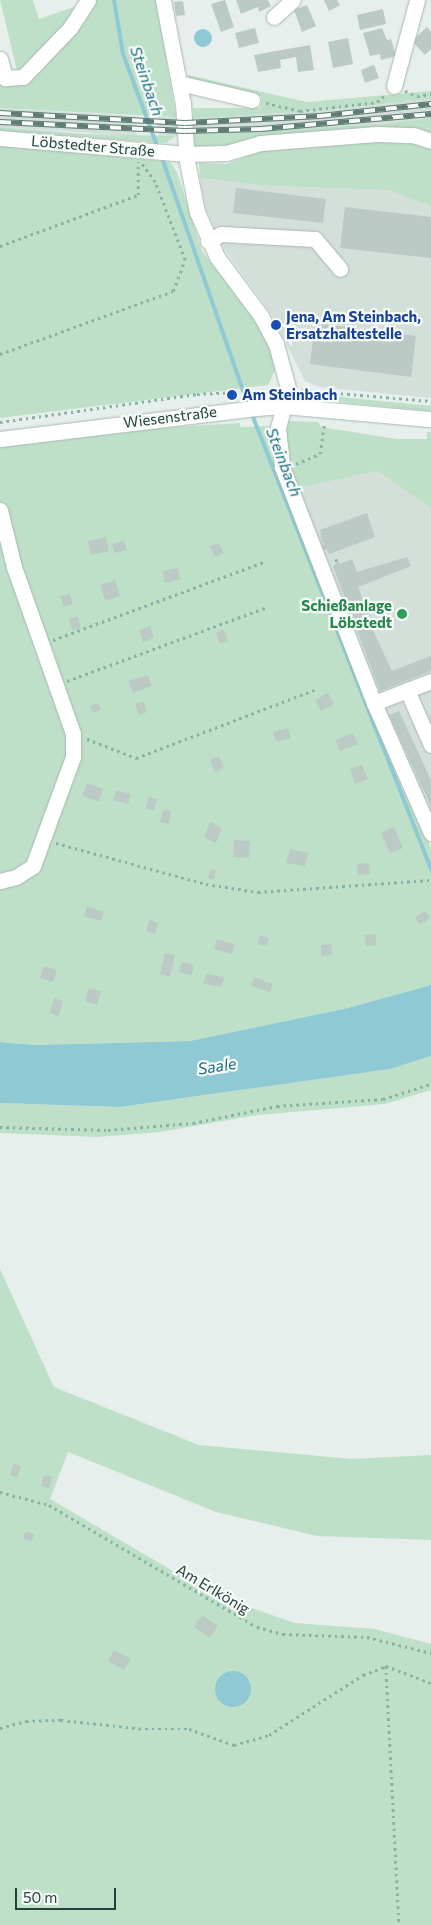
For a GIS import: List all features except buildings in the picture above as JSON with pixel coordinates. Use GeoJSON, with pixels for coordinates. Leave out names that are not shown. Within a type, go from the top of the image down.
{"type":"FeatureCollection","features":[{"type":"Feature","properties":{"kind":"street"},"geometry":{"type":"LineString","coordinates":[[0,60],[5,78],[23,77],[39,64],[70,28],[88,0]]}},
{"type":"Feature","properties":{"kind":"street"},"geometry":{"type":"LineString","coordinates":[[162,0],[179,83],[191,189],[208,241],[269,329],[288,388],[278,428],[282,467],[374,703],[431,833]]}},
{"type":"Feature","properties":{"kind":"street"},"geometry":{"type":"LineString","coordinates":[[274,17],[293,0]]}},
{"type":"Feature","properties":{"kind":"street"},"geometry":{"type":"LineString","coordinates":[[394,86],[417,0]]}},
{"type":"Feature","properties":{"kind":"street"},"geometry":{"type":"LineString","coordinates":[[179,83],[252,100]]}},
{"type":"Feature","properties":{"kind":"street","name":"Löbstedter Straße"},"geometry":{"type":"LineString","coordinates":[[0,138],[140,148],[186,154],[226,153],[260,143],[377,134],[412,135],[431,141]]}},
{"type":"Feature","properties":{"kind":"street"},"geometry":{"type":"LineString","coordinates":[[208,241],[221,234],[315,239],[340,269]]}},
{"type":"Feature","properties":{"kind":"street","name":"Wiesenstraße"},"geometry":{"type":"LineString","coordinates":[[0,439],[237,409],[284,406],[431,418]]}},
{"type":"Feature","properties":{"kind":"street"},"geometry":{"type":"LineString","coordinates":[[0,510],[14,567],[73,734],[73,757],[45,840],[33,866],[16,878],[0,881]]}},
{"type":"Feature","properties":{"kind":"street"},"geometry":{"type":"LineString","coordinates":[[374,703],[431,681]]}},
{"type":"Feature","properties":{"kind":"street"},"geometry":{"type":"LineString","coordinates":[[407,690],[431,744]]}},
{"type":"Feature","properties":{"kind":"path"},"geometry":{"type":"LineString","coordinates":[[394,86],[417,96],[431,94]]}},
{"type":"Feature","properties":{"kind":"path"},"geometry":{"type":"LineString","coordinates":[[252,100],[300,110],[377,102]]}},
{"type":"Feature","properties":{"kind":"path"},"geometry":{"type":"LineString","coordinates":[[0,246],[138,195],[140,148]]}},
{"type":"Feature","properties":{"kind":"path"},"geometry":{"type":"LineString","coordinates":[[0,354],[173,291],[185,260],[140,148]]}},
{"type":"Feature","properties":{"kind":"path"},"geometry":{"type":"LineString","coordinates":[[0,422],[230,392],[288,388],[431,401]]}},
{"type":"Feature","properties":{"kind":"path"},"geometry":{"type":"LineString","coordinates":[[282,467],[298,464],[320,454],[329,391]]}},
{"type":"Feature","properties":{"kind":"path"},"geometry":{"type":"LineString","coordinates":[[336,559],[338,564]]}},
{"type":"Feature","properties":{"kind":"path"},"geometry":{"type":"LineString","coordinates":[[42,644],[266,561]]}},
{"type":"Feature","properties":{"kind":"path"},"geometry":{"type":"LineString","coordinates":[[56,685],[267,607]]}},
{"type":"Feature","properties":{"kind":"path"},"geometry":{"type":"LineString","coordinates":[[73,734],[136,758],[314,690]]}},
{"type":"Feature","properties":{"kind":"path"},"geometry":{"type":"LineString","coordinates":[[45,840],[206,884],[258,892],[424,883],[430,881]]}},
{"type":"Feature","properties":{"kind":"path"},"geometry":{"type":"LineString","coordinates":[[0,1127],[57,1131],[174,1125],[277,1106],[383,1099],[431,1084]]}},
{"type":"Feature","properties":{"kind":"path","name":"Am Erlkönig"},"geometry":{"type":"LineString","coordinates":[[0,1492],[49,1506],[257,1627],[283,1634],[367,1637],[431,1652]]}},
{"type":"Feature","properties":{"kind":"path"},"geometry":{"type":"LineString","coordinates":[[386,1666],[399,1925]]}},
{"type":"Feature","properties":{"kind":"path"},"geometry":{"type":"LineString","coordinates":[[0,1728],[26,1721],[61,1720],[145,1729],[189,1729],[234,1745],[269,1735],[363,1675],[386,1666],[431,1683]]}},
{"type":"Feature","properties":{"kind":"shaded area"},"geometry":{"type":"Polygon","coordinates":[[[431,99],[431,118],[384,124],[159,137],[157,117],[316,111],[431,99]]]}},
{"type":"Feature","properties":{"kind":"shaded area"},"geometry":{"type":"Polygon","coordinates":[[[0,108],[136,116],[137,136],[0,127],[0,108]]]}},
{"type":"Feature","properties":{"kind":"shaded area"},"geometry":{"type":"Polygon","coordinates":[[[200,178],[270,186],[389,190],[431,206],[431,398],[319,387],[305,381],[272,315],[225,250],[206,209],[200,178]]]}},
{"type":"Feature","properties":{"kind":"shaded area"},"geometry":{"type":"Polygon","coordinates":[[[377,471],[431,508],[431,827],[295,489],[377,471]]]}},
{"type":"Feature","properties":{"kind":"green space"},"geometry":{"type":"Polygon","coordinates":[[[0,0],[33,0],[39,19],[94,0],[156,0],[176,117],[0,108],[0,84],[18,75],[0,0]]]}},
{"type":"Feature","properties":{"kind":"green space"},"geometry":{"type":"Polygon","coordinates":[[[188,75],[307,102],[431,91],[431,99],[316,111],[194,118],[193,108],[260,108],[262,97],[189,79],[188,75]]]}},
{"type":"Feature","properties":{"kind":"green space"},"geometry":{"type":"Polygon","coordinates":[[[431,118],[431,206],[388,190],[270,186],[200,178],[199,163],[227,164],[245,157],[244,144],[195,148],[194,134],[384,124],[431,118]]]}},
{"type":"Feature","properties":{"kind":"green space"},"geometry":{"type":"Polygon","coordinates":[[[0,127],[86,134],[176,136],[166,143],[0,132],[0,127]]]}},
{"type":"Feature","properties":{"kind":"green space"},"geometry":{"type":"Polygon","coordinates":[[[0,144],[170,162],[177,172],[202,251],[263,331],[277,366],[268,385],[0,418],[0,144]]]}},
{"type":"Feature","properties":{"kind":"green space"},"geometry":{"type":"Polygon","coordinates":[[[331,396],[431,406],[431,411],[328,401],[331,396]]]}},
{"type":"Feature","properties":{"kind":"green space"},"geometry":{"type":"Polygon","coordinates":[[[289,421],[318,422],[321,427],[397,439],[427,439],[427,432],[431,432],[431,508],[377,471],[295,489],[284,426],[289,421]]]}},
{"type":"Feature","properties":{"kind":"green space"},"geometry":{"type":"Polygon","coordinates":[[[240,423],[240,427],[272,426],[396,769],[431,848],[431,985],[348,1008],[190,1041],[34,1045],[0,1042],[0,447],[162,428],[240,423]]]}},
{"type":"Feature","properties":{"kind":"green space"},"geometry":{"type":"Polygon","coordinates":[[[431,1056],[431,1090],[385,1104],[258,1115],[160,1132],[97,1137],[0,1133],[0,1103],[120,1107],[390,1069],[431,1056]]]}},
{"type":"Feature","properties":{"kind":"green space"},"geometry":{"type":"Polygon","coordinates":[[[0,1269],[54,1387],[199,1445],[352,1459],[431,1455],[431,1540],[317,1536],[216,1512],[68,1452],[50,1499],[173,1571],[246,1606],[295,1623],[375,1629],[431,1644],[431,1925],[0,1925],[0,1269]]]}},
{"type":"Feature","properties":{"kind":"water"},"geometry":{"type":"Polygon","coordinates":[[[203,29],[211,34],[212,38],[207,46],[203,47],[195,42],[194,38],[199,30],[203,29]]]}},
{"type":"Feature","properties":{"kind":"water","name":"Saale"},"geometry":{"type":"Polygon","coordinates":[[[431,985],[431,1056],[390,1069],[120,1107],[0,1103],[0,1042],[34,1045],[190,1041],[348,1008],[431,985]]]}},
{"type":"Feature","properties":{"kind":"water"},"geometry":{"type":"Polygon","coordinates":[[[233,1671],[240,1672],[246,1676],[250,1682],[250,1696],[246,1702],[240,1706],[233,1707],[226,1706],[220,1702],[216,1696],[215,1689],[216,1682],[220,1676],[226,1672],[233,1671]]]}},
{"type":"Feature","properties":{"kind":"waterway","name":"Steinbach"},"geometry":{"type":"LineString","coordinates":[[114,0],[123,54],[158,148]]}},
{"type":"Feature","properties":{"kind":"waterway","name":"Steinbach"},"geometry":{"type":"LineString","coordinates":[[161,155],[248,405]]}},
{"type":"Feature","properties":{"kind":"waterway","name":"Steinbach"},"geometry":{"type":"LineString","coordinates":[[251,412],[431,870]]}},
{"type":"Feature","properties":{"kind":"railway"},"geometry":{"type":"LineString","coordinates":[[0,113],[185,123],[320,116],[431,104]]}},
{"type":"Feature","properties":{"kind":"railway"},"geometry":{"type":"LineString","coordinates":[[0,122],[185,131],[261,129],[431,114]]}},
{"type":"Feature","properties":{"kind":"place","name":"Jena, Am Steinbach, Ersatzhaltestelle"},"geometry":{"type":"Point","coordinates":[276,325]}},
{"type":"Feature","properties":{"kind":"place","name":"Am Steinbach"},"geometry":{"type":"Point","coordinates":[232,395]}},
{"type":"Feature","properties":{"kind":"place","name":"Schießanlage Löbstedt"},"geometry":{"type":"Point","coordinates":[402,614]}}]}
